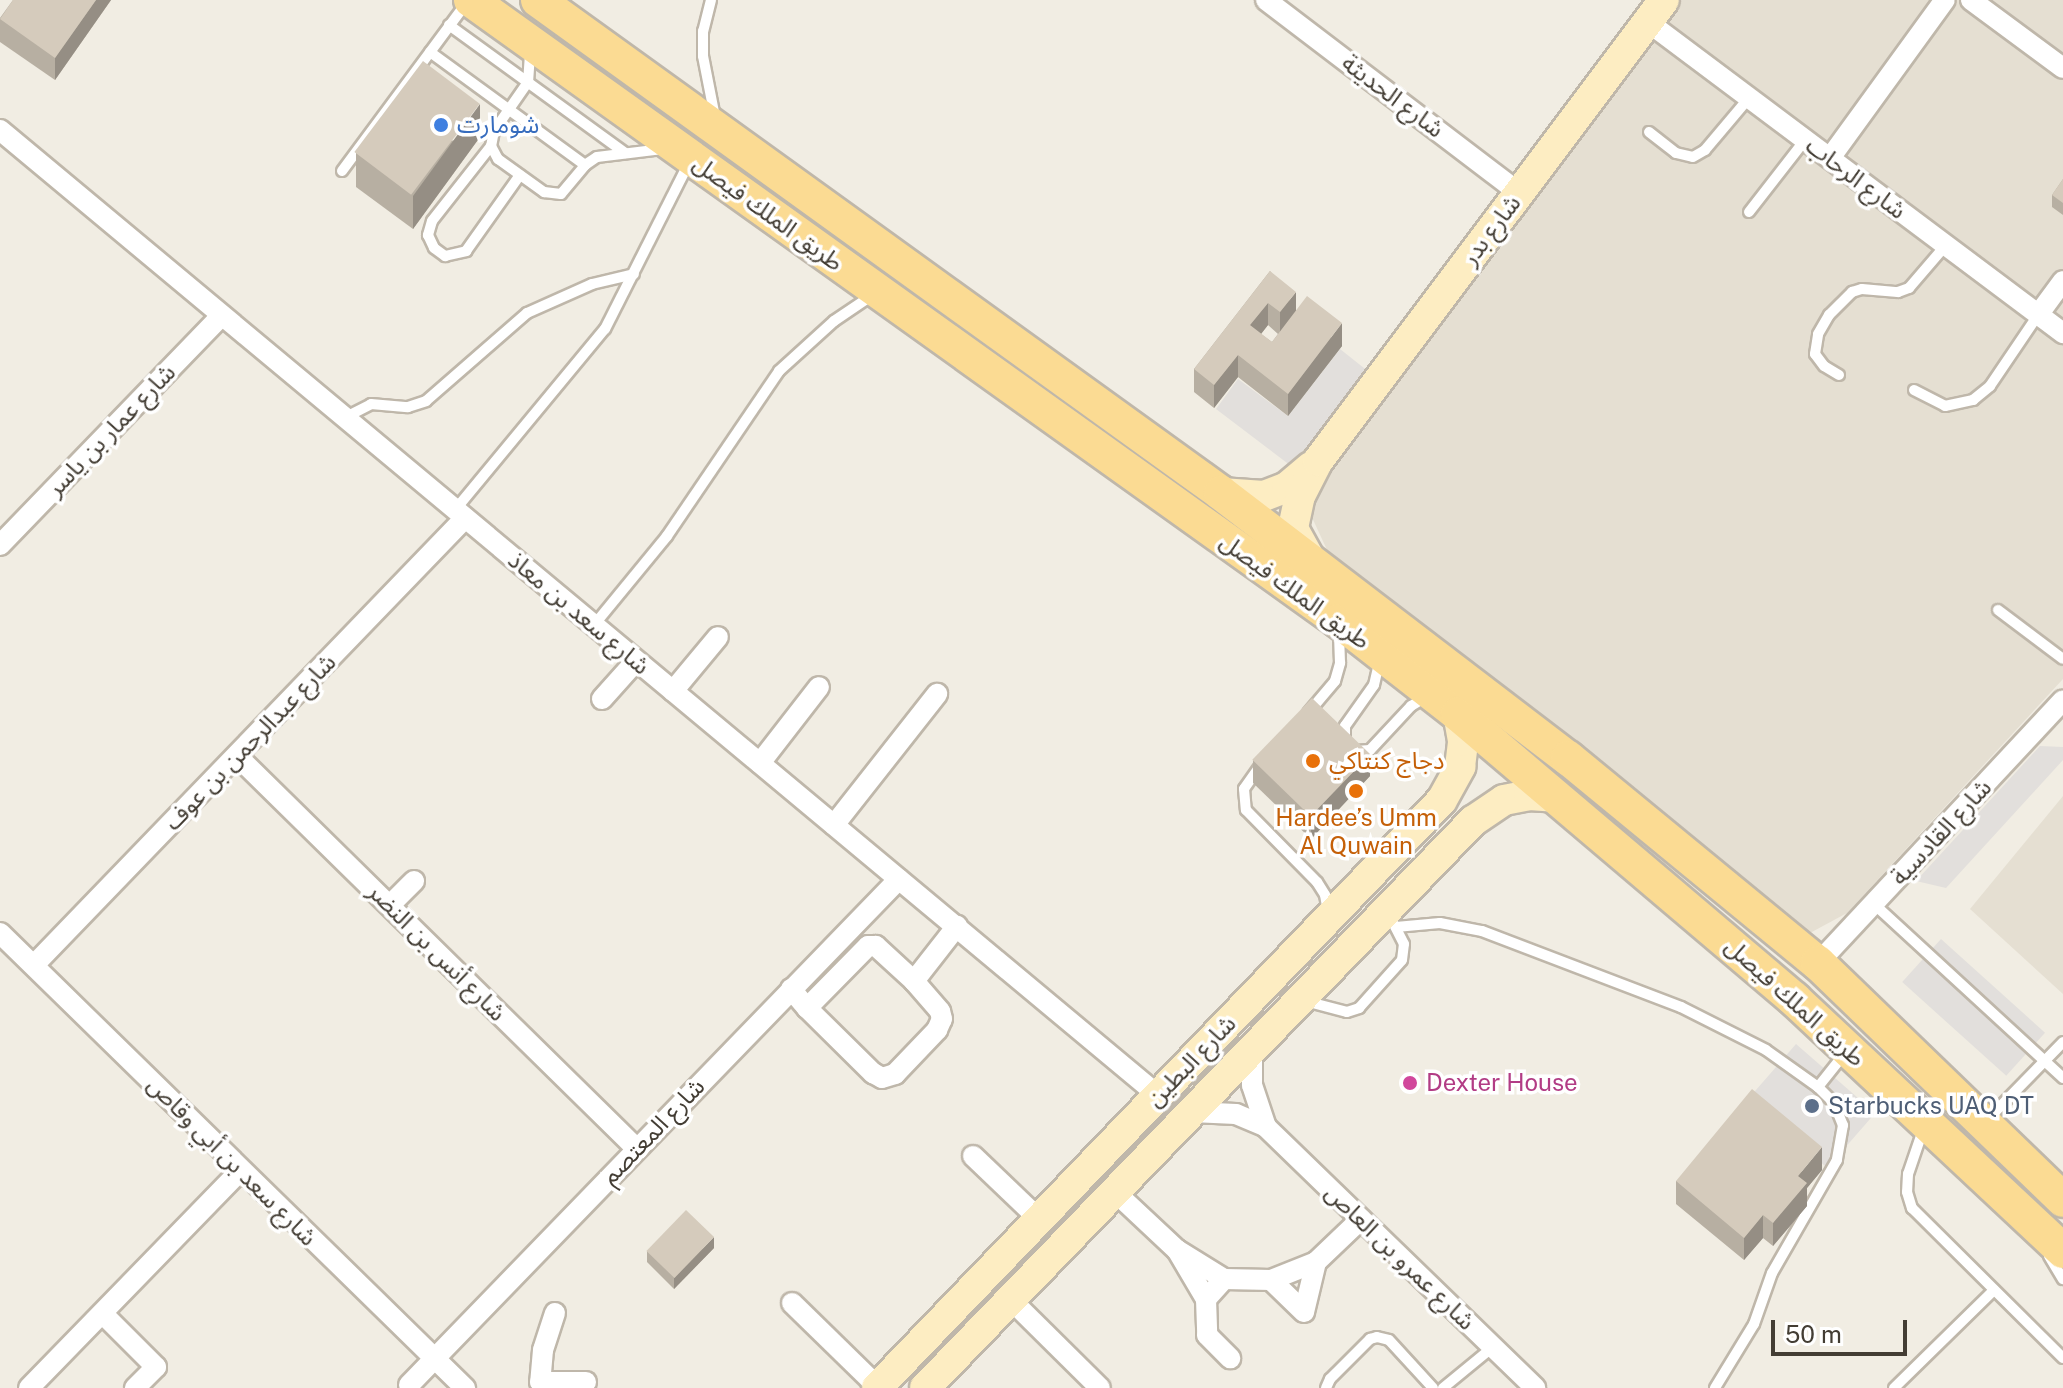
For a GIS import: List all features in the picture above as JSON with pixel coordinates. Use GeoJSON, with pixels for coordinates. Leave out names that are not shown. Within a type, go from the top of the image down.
{"type":"FeatureCollection","features":[{"type":"Feature","properties":{"kind":"main road","name":"طريق الملك فيصل"},"geometry":{"type":"LineString","coordinates":[[538,0],[1221,493],[1568,758],[1818,963],[2063,1200]]}},
{"type":"Feature","properties":{"kind":"main road","name":"طريق الملك فيصل"},"geometry":{"type":"LineString","coordinates":[[463,8],[527,41],[1339,621],[1558,797],[1848,1048],[2063,1251]]}},
{"type":"Feature","properties":{"kind":"main road"},"geometry":{"type":"LineString","coordinates":[[1928,1123],[1955,1118],[1992,1148],[2007,1148]]}},
{"type":"Feature","properties":{"kind":"street","name":"شارع الحديثة"},"geometry":{"type":"LineString","coordinates":[[1266,0],[1519,193]]}},
{"type":"Feature","properties":{"kind":"street"},"geometry":{"type":"LineString","coordinates":[[1830,158],[1945,0]]}},
{"type":"Feature","properties":{"kind":"street"},"geometry":{"type":"LineString","coordinates":[[1971,0],[2063,68]]}},
{"type":"Feature","properties":{"kind":"street","name":"شارع بدر"},"geometry":{"type":"LineString","coordinates":[[1312,563],[1293,528],[1300,496],[1318,461],[1656,11]]}},
{"type":"Feature","properties":{"kind":"street","name":"شارع الرحاب"},"geometry":{"type":"LineString","coordinates":[[1656,11],[1749,98],[2063,333]]}},
{"type":"Feature","properties":{"kind":"street","name":"شارع سعد بن معاذ"},"geometry":{"type":"LineString","coordinates":[[0,130],[1158,1095]]}},
{"type":"Feature","properties":{"kind":"street"},"geometry":{"type":"LineString","coordinates":[[2038,315],[2063,281]]}},
{"type":"Feature","properties":{"kind":"street","name":"شارع عمار بن ياسر"},"geometry":{"type":"LineString","coordinates":[[0,545],[221,316]]}},
{"type":"Feature","properties":{"kind":"street","name":"شارع بدر"},"geometry":{"type":"LineString","coordinates":[[1221,493],[1264,496],[1287,487],[1318,461]]}},
{"type":"Feature","properties":{"kind":"street","name":"شارع عبدالرحمن بن عوف"},"geometry":{"type":"LineString","coordinates":[[34,965],[238,757],[460,514]]}},
{"type":"Feature","properties":{"kind":"street"},"geometry":{"type":"LineString","coordinates":[[673,691],[718,637]]}},
{"type":"Feature","properties":{"kind":"street"},"geometry":{"type":"LineString","coordinates":[[602,699],[636,661]]}},
{"type":"Feature","properties":{"kind":"street"},"geometry":{"type":"LineString","coordinates":[[760,763],[819,687]]}},
{"type":"Feature","properties":{"kind":"street"},"geometry":{"type":"LineString","coordinates":[[834,825],[937,694]]}},
{"type":"Feature","properties":{"kind":"street","name":"شارع القادسية"},"geometry":{"type":"LineString","coordinates":[[1818,963],[2063,700]]}},
{"type":"Feature","properties":{"kind":"street","name":"شارع البطين"},"geometry":{"type":"LineString","coordinates":[[877,1388],[1442,800],[1456,779],[1462,754],[1446,705]]}},
{"type":"Feature","properties":{"kind":"street","name":"شارع أنس بن النضر"},"geometry":{"type":"LineString","coordinates":[[238,757],[636,1148]]}},
{"type":"Feature","properties":{"kind":"street","name":"شارع البطين"},"geometry":{"type":"LineString","coordinates":[[927,1387],[1299,1000],[1392,917],[1473,821],[1493,805],[1529,795],[1558,797]]}},
{"type":"Feature","properties":{"kind":"street"},"geometry":{"type":"LineString","coordinates":[[1372,873],[1385,885],[1392,917]]}},
{"type":"Feature","properties":{"kind":"street","name":"شارع المعتصم"},"geometry":{"type":"LineString","coordinates":[[409,1385],[899,879]]}},
{"type":"Feature","properties":{"kind":"street"},"geometry":{"type":"LineString","coordinates":[[390,905],[414,881]]}},
{"type":"Feature","properties":{"kind":"street"},"geometry":{"type":"LineString","coordinates":[[914,981],[957,926]]}},
{"type":"Feature","properties":{"kind":"street","name":"شارع سعد بن أبي وقاص"},"geometry":{"type":"LineString","coordinates":[[0,933],[465,1388]]}},
{"type":"Feature","properties":{"kind":"street"},"geometry":{"type":"LineString","coordinates":[[791,989],[807,1008],[873,1073],[882,1078],[895,1074],[937,1030],[942,1019],[940,1011],[887,952],[868,946],[807,1008]]}},
{"type":"Feature","properties":{"kind":"street","name":"شارع عمرو بن العاص"},"geometry":{"type":"LineString","coordinates":[[1252,1049],[1252,1085],[1266,1127]]}},
{"type":"Feature","properties":{"kind":"street","name":"شارع عمرو بن العاص"},"geometry":{"type":"LineString","coordinates":[[1192,1112],[1236,1114],[1266,1127],[1535,1388]]}},
{"type":"Feature","properties":{"kind":"street"},"geometry":{"type":"LineString","coordinates":[[973,1156],[1039,1219],[1035,1249],[1043,1266]]}},
{"type":"Feature","properties":{"kind":"street"},"geometry":{"type":"LineString","coordinates":[[29,1388],[241,1170]]}},
{"type":"Feature","properties":{"kind":"street"},"geometry":{"type":"LineString","coordinates":[[1115,1192],[1177,1250],[1224,1279],[1271,1280],[1316,1262],[1361,1219]]}},
{"type":"Feature","properties":{"kind":"street"},"geometry":{"type":"LineString","coordinates":[[1177,1250],[1206,1299],[1207,1335],[1230,1358]]}},
{"type":"Feature","properties":{"kind":"street"},"geometry":{"type":"LineString","coordinates":[[1271,1280],[1304,1312],[1316,1262]]}},
{"type":"Feature","properties":{"kind":"street"},"geometry":{"type":"LineString","coordinates":[[1206,1299],[1224,1279]]}},
{"type":"Feature","properties":{"kind":"street"},"geometry":{"type":"LineString","coordinates":[[1011,1300],[1100,1388]]}},
{"type":"Feature","properties":{"kind":"street"},"geometry":{"type":"LineString","coordinates":[[792,1303],[877,1388]]}},
{"type":"Feature","properties":{"kind":"street"},"geometry":{"type":"LineString","coordinates":[[550,1309],[537,1385],[586,1382]]}},
{"type":"Feature","properties":{"kind":"street"},"geometry":{"type":"LineString","coordinates":[[103,1314],[156,1367],[135,1388]]}},
{"type":"Feature","properties":{"kind":"lane"},"geometry":{"type":"LineString","coordinates":[[711,0],[703,31],[703,56],[719,131]]}},
{"type":"Feature","properties":{"kind":"lane"},"geometry":{"type":"LineString","coordinates":[[342,171],[463,8],[528,82],[625,153]]}},
{"type":"Feature","properties":{"kind":"lane"},"geometry":{"type":"LineString","coordinates":[[520,175],[466,251],[445,256],[434,248],[428,235],[432,221],[491,146],[492,136],[528,82],[532,66],[527,41]]}},
{"type":"Feature","properties":{"kind":"lane"},"geometry":{"type":"LineString","coordinates":[[430,52],[585,165]]}},
{"type":"Feature","properties":{"kind":"lane"},"geometry":{"type":"LineString","coordinates":[[1649,132],[1676,153],[1693,157],[1705,150],[1749,98]]}},
{"type":"Feature","properties":{"kind":"lane"},"geometry":{"type":"LineString","coordinates":[[1749,212],[1805,140]]}},
{"type":"Feature","properties":{"kind":"lane"},"geometry":{"type":"LineString","coordinates":[[460,514],[593,346],[634,274],[685,153],[604,155],[585,165],[565,191],[557,195],[544,192],[498,159],[491,146]]}},
{"type":"Feature","properties":{"kind":"lane"},"geometry":{"type":"LineString","coordinates":[[1839,375],[1824,366],[1815,354],[1818,334],[1829,315],[1852,292],[1862,289],[1898,292],[1909,288],[1946,245]]}},
{"type":"Feature","properties":{"kind":"lane"},"geometry":{"type":"LineString","coordinates":[[344,418],[371,404],[399,408],[426,401],[527,313],[570,292],[634,274]]}},
{"type":"Feature","properties":{"kind":"lane"},"geometry":{"type":"LineString","coordinates":[[594,625],[667,536],[779,371],[834,321],[879,292]]}},
{"type":"Feature","properties":{"kind":"lane"},"geometry":{"type":"LineString","coordinates":[[1914,390],[1945,406],[1973,400],[1990,386],[2038,315]]}},
{"type":"Feature","properties":{"kind":"lane"},"geometry":{"type":"LineString","coordinates":[[1998,610],[2063,659]]}},
{"type":"Feature","properties":{"kind":"lane"},"geometry":{"type":"LineString","coordinates":[[1300,722],[1335,681],[1340,663],[1339,621]]}},
{"type":"Feature","properties":{"kind":"lane"},"geometry":{"type":"LineString","coordinates":[[1380,654],[1374,685],[1343,731],[1349,747],[1359,752],[1370,750],[1411,706],[1446,705]]}},
{"type":"Feature","properties":{"kind":"lane"},"geometry":{"type":"LineString","coordinates":[[1271,755],[1247,782],[1243,796],[1246,810],[1317,882],[1328,903],[1328,919]]}},
{"type":"Feature","properties":{"kind":"lane"},"geometry":{"type":"LineString","coordinates":[[1874,904],[2063,1078]]}},
{"type":"Feature","properties":{"kind":"lane"},"geometry":{"type":"LineString","coordinates":[[1299,1000],[1347,1012],[1359,1008],[1402,960],[1404,944],[1392,917]]}},
{"type":"Feature","properties":{"kind":"lane"},"geometry":{"type":"LineString","coordinates":[[1392,917],[1482,931],[1710,1020],[1766,1050],[1818,1087],[1840,1113],[1842,1148],[1772,1273],[1754,1324],[1715,1388]]}},
{"type":"Feature","properties":{"kind":"lane"},"geometry":{"type":"LineString","coordinates":[[1982,1124],[2063,1042]]}},
{"type":"Feature","properties":{"kind":"lane"},"geometry":{"type":"LineString","coordinates":[[1818,1087],[1848,1048]]}},
{"type":"Feature","properties":{"kind":"lane"},"geometry":{"type":"LineString","coordinates":[[1928,1123],[1908,1174],[1907,1192],[1912,1208],[2063,1358]]}},
{"type":"Feature","properties":{"kind":"lane"},"geometry":{"type":"LineString","coordinates":[[2020,1210],[2063,1279]]}},
{"type":"Feature","properties":{"kind":"lane"},"geometry":{"type":"LineString","coordinates":[[1894,1388],[1994,1290]]}},
{"type":"Feature","properties":{"kind":"lane"},"geometry":{"type":"LineString","coordinates":[[1326,1388],[1330,1379],[1370,1339],[1377,1337],[1389,1340],[1433,1388]]}},
{"type":"Feature","properties":{"kind":"lane"},"geometry":{"type":"LineString","coordinates":[[1443,1388],[1493,1347]]}},
{"type":"Feature","properties":{"kind":"shaded area"},"geometry":{"type":"Polygon","coordinates":[[[1679,0],[2063,0],[2063,679],[1847,913],[1810,933],[1780,921],[1328,552],[1309,511],[1329,463],[1679,0]]]}},
{"type":"Feature","properties":{"kind":"shaded area"},"geometry":{"type":"Polygon","coordinates":[[[1340,349],[1369,372],[1295,469],[1216,409],[1238,379],[1288,416],[1340,349]]]}},
{"type":"Feature","properties":{"kind":"shaded area"},"geometry":{"type":"Polygon","coordinates":[[[2040,746],[2063,747],[2063,760],[1946,888],[1916,881],[2040,746]]]}},
{"type":"Feature","properties":{"kind":"shaded area"},"geometry":{"type":"Polygon","coordinates":[[[2063,796],[2063,994],[1970,909],[2063,796]]]}},
{"type":"Feature","properties":{"kind":"shaded area"},"geometry":{"type":"Polygon","coordinates":[[[1941,939],[2045,1033],[2006,1076],[1902,982],[1941,939]]]}},
{"type":"Feature","properties":{"kind":"shaded area","name":"Starbucks UAQ DT"},"geometry":{"type":"Polygon","coordinates":[[[1796,1044],[1875,1113],[1827,1168],[1748,1099],[1796,1044]]]}},
{"type":"Feature","properties":{"kind":"building"},"geometry":{"type":"Polygon","coordinates":[[[13,0],[96,0],[55,58],[0,19],[13,0]]]}},
{"type":"Feature","properties":{"kind":"building"},"geometry":{"type":"Polygon","coordinates":[[[423,61],[480,104],[411,195],[354,152],[423,61]]]}},
{"type":"Feature","properties":{"kind":"building"},"geometry":{"type":"Polygon","coordinates":[[[2063,179],[2063,203],[2052,195],[2063,179]]]}},
{"type":"Feature","properties":{"kind":"building"},"geometry":{"type":"Polygon","coordinates":[[[1270,271],[1296,292],[1280,312],[1268,303],[1250,325],[1272,342],[1307,296],[1342,323],[1288,394],[1238,355],[1214,385],[1194,369],[1270,271]]]}},
{"type":"Feature","properties":{"kind":"building"},"geometry":{"type":"Polygon","coordinates":[[[1312,698],[1370,754],[1311,816],[1252,760],[1312,698]]]}},
{"type":"Feature","properties":{"kind":"building"},"geometry":{"type":"Polygon","coordinates":[[[1752,1089],[1822,1147],[1798,1176],[1807,1183],[1773,1223],[1763,1215],[1744,1238],[1676,1181],[1752,1089]]]}},
{"type":"Feature","properties":{"kind":"building"},"geometry":{"type":"Polygon","coordinates":[[[686,1210],[714,1237],[674,1278],[646,1251],[686,1210]]]}},
{"type":"Feature","properties":{"kind":"place","name":"شومارت"},"geometry":{"type":"Point","coordinates":[441,125]}},
{"type":"Feature","properties":{"kind":"place","name":"دجاج كنتاكي"},"geometry":{"type":"Point","coordinates":[1313,761]}},
{"type":"Feature","properties":{"kind":"place","name":"Hardee’s Umm Al Quwain"},"geometry":{"type":"Point","coordinates":[1356,791]}},
{"type":"Feature","properties":{"kind":"place","name":"Dexter House"},"geometry":{"type":"Point","coordinates":[1410,1083]}},
{"type":"Feature","properties":{"kind":"place","name":"Starbucks UAQ DT"},"geometry":{"type":"Point","coordinates":[1812,1106]}}]}
